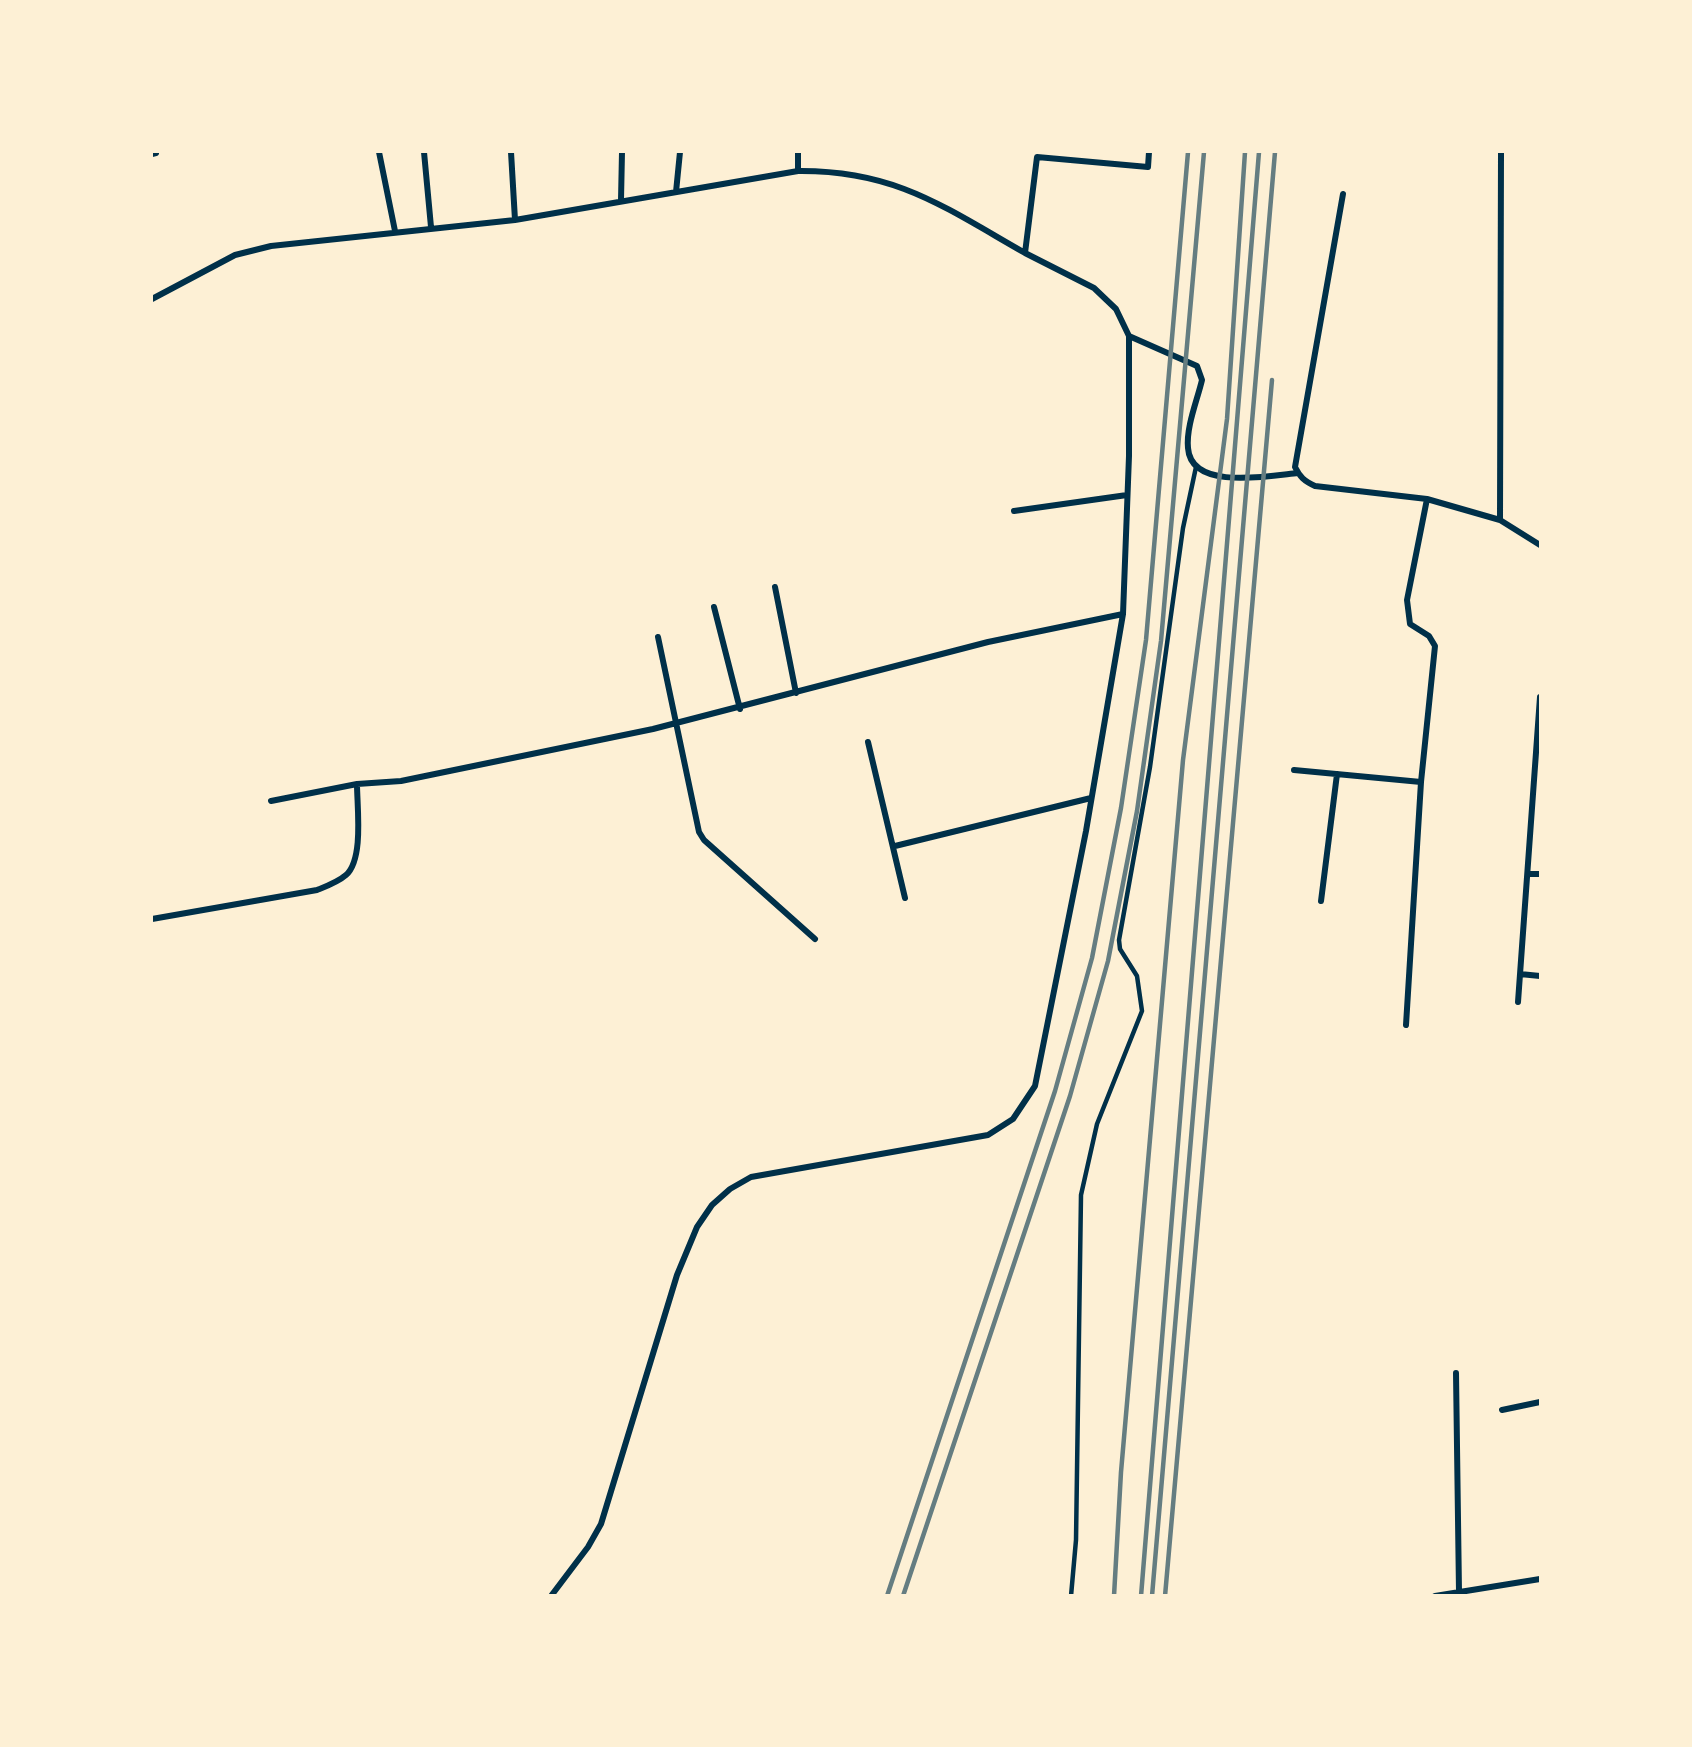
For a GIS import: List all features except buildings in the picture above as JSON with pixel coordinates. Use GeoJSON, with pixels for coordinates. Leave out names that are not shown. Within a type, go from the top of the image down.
{"type":"FeatureCollection","features":[{"type":"Feature","properties":{"kind":"street"},"geometry":{"type":"LineString","coordinates":[[379,152],[395,231]]}},
{"type":"Feature","properties":{"kind":"street"},"geometry":{"type":"LineString","coordinates":[[424,152],[431,227]]}},
{"type":"Feature","properties":{"kind":"street"},"geometry":{"type":"LineString","coordinates":[[511,152],[515,220]]}},
{"type":"Feature","properties":{"kind":"street"},"geometry":{"type":"LineString","coordinates":[[621,200],[622,152]]}},
{"type":"Feature","properties":{"kind":"street"},"geometry":{"type":"LineString","coordinates":[[676,192],[680,152]]}},
{"type":"Feature","properties":{"kind":"street"},"geometry":{"type":"LineString","coordinates":[[798,152],[798,171]]}},
{"type":"Feature","properties":{"kind":"street"},"geometry":{"type":"LineString","coordinates":[[1025,253],[1037,154],[1148,167],[1149,152]]}},
{"type":"Feature","properties":{"kind":"street"},"geometry":{"type":"LineString","coordinates":[[1500,520],[1501,152]]}},
{"type":"Feature","properties":{"kind":"street"},"geometry":{"type":"LineString","coordinates":[[152,299],[235,255],[271,246],[431,227],[515,220],[798,171],[836,171],[881,179],[907,188],[1094,288],[1116,309],[1129,336],[1123,614],[1091,798],[1035,1086],[1027,1102],[1013,1119],[988,1135],[751,1177],[730,1189],[712,1205],[697,1227],[677,1275],[601,1524],[588,1547],[551,1596]]}},
{"type":"Feature","properties":{"kind":"street"},"geometry":{"type":"LineString","coordinates":[[1343,194],[1295,467],[1298,473],[1304,481],[1315,486],[1427,499],[1500,520],[1540,545]]}},
{"type":"Feature","properties":{"kind":"street"},"geometry":{"type":"LineString","coordinates":[[1129,336],[1197,366],[1200,371],[1202,380],[1188,447],[1189,458],[1196,467],[1208,475],[1221,477],[1263,477],[1298,473]]}},
{"type":"Feature","properties":{"kind":"street"},"geometry":{"type":"LineString","coordinates":[[1014,511],[1127,495]]}},
{"type":"Feature","properties":{"kind":"street"},"geometry":{"type":"LineString","coordinates":[[1406,1024],[1421,782],[1435,646],[1429,636],[1410,624],[1407,600],[1427,499]]}},
{"type":"Feature","properties":{"kind":"street"},"geometry":{"type":"LineString","coordinates":[[775,587],[796,693]]}},
{"type":"Feature","properties":{"kind":"street"},"geometry":{"type":"LineString","coordinates":[[714,607],[740,709]]}},
{"type":"Feature","properties":{"kind":"street"},"geometry":{"type":"LineString","coordinates":[[271,801],[357,784],[401,781],[678,723],[740,709],[988,642],[1123,614]]}},
{"type":"Feature","properties":{"kind":"street"},"geometry":{"type":"LineString","coordinates":[[658,637],[678,723],[699,832],[704,840],[815,939]]}},
{"type":"Feature","properties":{"kind":"street"},"geometry":{"type":"LineString","coordinates":[[1518,1002],[1538,773],[1540,697]]}},
{"type":"Feature","properties":{"kind":"street"},"geometry":{"type":"LineString","coordinates":[[868,742],[895,846],[905,898]]}},
{"type":"Feature","properties":{"kind":"street"},"geometry":{"type":"LineString","coordinates":[[1294,770],[1421,782]]}},
{"type":"Feature","properties":{"kind":"street"},"geometry":{"type":"LineString","coordinates":[[1321,901],[1337,774]]}},
{"type":"Feature","properties":{"kind":"street"},"geometry":{"type":"LineString","coordinates":[[152,919],[317,890],[337,881],[348,873],[356,860],[357,784]]}},
{"type":"Feature","properties":{"kind":"street"},"geometry":{"type":"LineString","coordinates":[[895,846],[1091,798]]}},
{"type":"Feature","properties":{"kind":"street"},"geometry":{"type":"LineString","coordinates":[[1529,874],[1540,874]]}},
{"type":"Feature","properties":{"kind":"street"},"geometry":{"type":"LineString","coordinates":[[1520,974],[1540,976]]}},
{"type":"Feature","properties":{"kind":"street"},"geometry":{"type":"LineString","coordinates":[[1455,1373],[1459,1592]]}},
{"type":"Feature","properties":{"kind":"street"},"geometry":{"type":"LineString","coordinates":[[1502,1410],[1540,1402]]}},
{"type":"Feature","properties":{"kind":"street"},"geometry":{"type":"LineString","coordinates":[[1435,1596],[1540,1579]]}},
{"type":"Feature","properties":{"kind":"lane"},"geometry":{"type":"LineString","coordinates":[[1071,1596],[1077,1540],[1081,1195],[1096,1124],[1142,1011],[1137,975],[1120,949],[1119,940],[1150,767],[1183,528],[1196,467]]}},
{"type":"Feature","properties":{"kind":"railway"},"geometry":{"type":"LineString","coordinates":[[887,1596],[1055,1091],[1092,958],[1121,808],[1146,640],[1188,152]]}},
{"type":"Feature","properties":{"kind":"railway"},"geometry":{"type":"LineString","coordinates":[[903,1596],[1070,1096],[1108,961],[1137,811],[1161,641],[1204,152]]}},
{"type":"Feature","properties":{"kind":"railway"},"geometry":{"type":"LineString","coordinates":[[1114,1596],[1121,1472],[1183,760],[1227,419],[1245,152]]}},
{"type":"Feature","properties":{"kind":"railway"},"geometry":{"type":"LineString","coordinates":[[1141,1596],[1259,152]]}},
{"type":"Feature","properties":{"kind":"railway"},"geometry":{"type":"LineString","coordinates":[[1152,1596],[1275,152]]}},
{"type":"Feature","properties":{"kind":"railway"},"geometry":{"type":"LineString","coordinates":[[1165,1596],[1272,380]]}}]}
